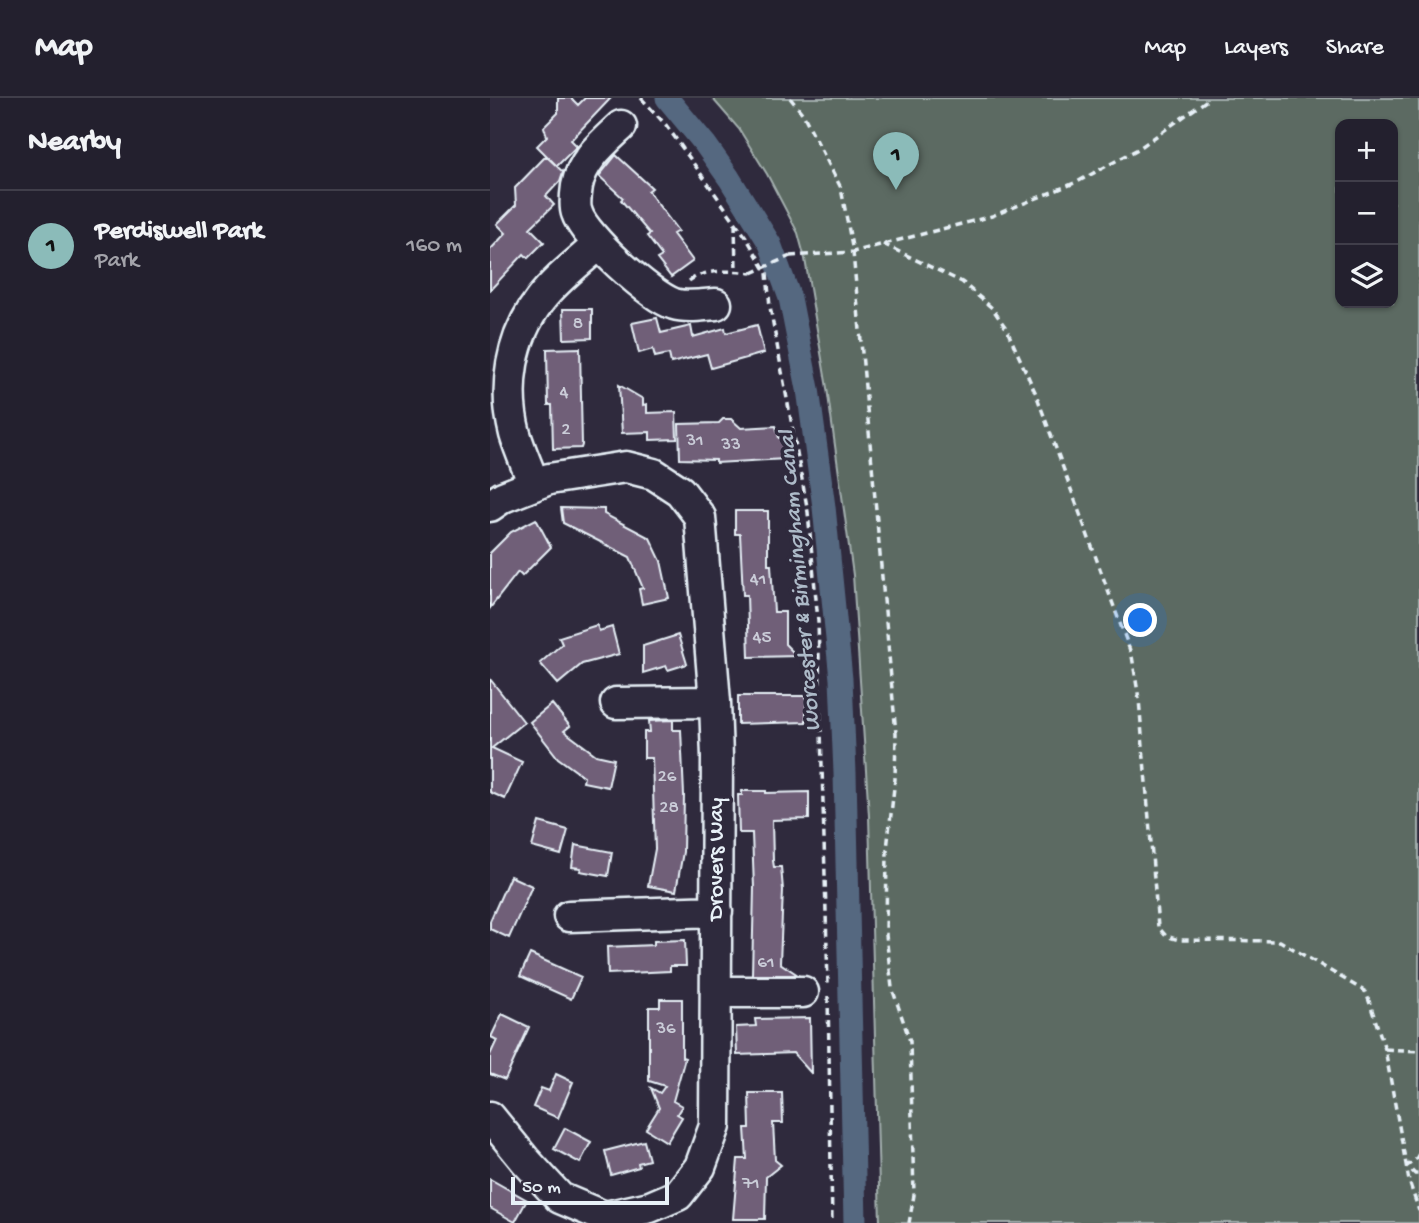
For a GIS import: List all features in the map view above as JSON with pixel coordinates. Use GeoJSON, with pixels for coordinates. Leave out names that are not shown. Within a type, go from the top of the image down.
{"type":"FeatureCollection","features":[{"type":"Feature","properties":{"kind":"street"},"geometry":{"type":"LineString","coordinates":[[621,126],[584,167],[577,187],[577,214],[599,244],[630,274],[661,298],[686,306],[716,304]]}},
{"type":"Feature","properties":{"kind":"street"},"geometry":{"type":"LineString","coordinates":[[534,485],[515,432],[510,390],[513,354],[524,323],[541,299],[599,244]]}},
{"type":"Feature","properties":{"kind":"street","name":"Drovers Way"},"geometry":{"type":"LineString","coordinates":[[490,506],[503,497],[549,479],[626,467],[654,474],[680,491],[700,517],[715,702],[717,911],[715,1126],[700,1167],[678,1195],[650,1207],[605,1220],[560,1198],[490,1117]]}},
{"type":"Feature","properties":{"kind":"street"},"geometry":{"type":"LineString","coordinates":[[617,704],[715,702]]}},
{"type":"Feature","properties":{"kind":"street"},"geometry":{"type":"LineString","coordinates":[[569,916],[717,911]]}},
{"type":"Feature","properties":{"kind":"street"},"geometry":{"type":"LineString","coordinates":[[716,992],[803,992]]}},
{"type":"Feature","properties":{"kind":"path"},"geometry":{"type":"LineString","coordinates":[[641,98],[666,125],[735,221],[766,273],[808,512],[818,621],[832,1223]]}},
{"type":"Feature","properties":{"kind":"path"},"geometry":{"type":"LineString","coordinates":[[790,98],[803,114],[841,188],[853,252],[896,734],[895,779],[887,849],[887,935],[892,988],[910,1041],[914,1195],[909,1223]]}},
{"type":"Feature","properties":{"kind":"path"},"geometry":{"type":"LineString","coordinates":[[735,221],[736,271],[752,272],[790,256],[853,252],[992,216],[1077,182],[1138,149],[1210,98]]}},
{"type":"Feature","properties":{"kind":"path"},"geometry":{"type":"LineString","coordinates":[[883,244],[962,282],[992,309],[1006,328],[1037,394],[1132,656],[1139,699],[1158,927],[1166,936],[1179,940],[1280,942],[1366,992],[1385,1049],[1406,1166],[1419,1210]]}},
{"type":"Feature","properties":{"kind":"path"},"geometry":{"type":"LineString","coordinates":[[1385,1049],[1419,1051]]}},
{"type":"Feature","properties":{"kind":"path"},"geometry":{"type":"LineString","coordinates":[[1406,1166],[1416,1160],[1419,1154]]}},
{"type":"Feature","properties":{"kind":"path"},"geometry":{"type":"LineString","coordinates":[[1406,1166],[1419,1174]]}},
{"type":"Feature","properties":{"kind":"green space"},"geometry":{"type":"Polygon","coordinates":[[[712,98],[1419,98],[1419,1223],[880,1223],[869,816],[853,575],[827,388],[805,259],[798,233],[767,174],[739,129],[712,98]]]}},
{"type":"Feature","properties":{"kind":"building"},"geometry":{"type":"Polygon","coordinates":[[[558,98],[571,98],[578,105],[585,98],[611,98],[571,140],[577,146],[557,166],[537,146],[547,136],[544,127],[558,113],[558,98]]]}},
{"type":"Feature","properties":{"kind":"building"},"geometry":{"type":"Polygon","coordinates":[[[616,155],[652,188],[648,191],[678,231],[673,234],[693,261],[671,277],[657,259],[662,256],[647,236],[650,234],[621,200],[623,198],[599,176],[616,155]]]}},
{"type":"Feature","properties":{"kind":"building"},"geometry":{"type":"Polygon","coordinates":[[[546,156],[563,172],[560,181],[546,196],[554,205],[530,228],[544,242],[528,258],[524,254],[490,290],[490,250],[506,233],[497,224],[516,205],[515,188],[546,156]]]}},
{"type":"Feature","properties":{"kind":"building"},"geometry":{"type":"Polygon","coordinates":[[[563,309],[592,309],[592,338],[564,339],[563,309]]]}},
{"type":"Feature","properties":{"kind":"building"},"geometry":{"type":"Polygon","coordinates":[[[657,318],[661,333],[691,326],[693,337],[725,328],[726,333],[757,325],[764,353],[711,368],[707,354],[671,363],[669,354],[655,357],[653,349],[639,353],[632,323],[657,318]]]}},
{"type":"Feature","properties":{"kind":"building"},"geometry":{"type":"Polygon","coordinates":[[[580,348],[582,445],[581,448],[553,449],[552,405],[548,405],[547,349],[580,348]]]}},
{"type":"Feature","properties":{"kind":"building"},"geometry":{"type":"Polygon","coordinates":[[[619,385],[643,399],[643,405],[647,404],[647,413],[676,412],[677,439],[650,440],[650,432],[622,433],[619,385]]]}},
{"type":"Feature","properties":{"kind":"building"},"geometry":{"type":"Polygon","coordinates":[[[723,419],[731,419],[741,428],[776,426],[779,438],[785,438],[786,459],[716,463],[716,460],[680,459],[679,424],[719,423],[723,419]]]}},
{"type":"Feature","properties":{"kind":"building"},"geometry":{"type":"Polygon","coordinates":[[[561,508],[604,509],[604,514],[650,538],[661,561],[669,598],[642,604],[639,589],[643,588],[630,557],[563,523],[561,508]]]}},
{"type":"Feature","properties":{"kind":"building"},"geometry":{"type":"Polygon","coordinates":[[[735,511],[768,511],[768,565],[771,565],[774,612],[785,612],[785,644],[797,656],[749,657],[747,595],[743,595],[740,534],[735,534],[735,511]]]}},
{"type":"Feature","properties":{"kind":"building"},"geometry":{"type":"Polygon","coordinates":[[[536,519],[551,547],[522,576],[518,572],[490,608],[490,553],[511,532],[536,519]]]}},
{"type":"Feature","properties":{"kind":"building"},"geometry":{"type":"Polygon","coordinates":[[[597,625],[599,631],[612,627],[619,654],[582,664],[558,684],[540,663],[562,644],[559,637],[597,625]]]}},
{"type":"Feature","properties":{"kind":"building"},"geometry":{"type":"Polygon","coordinates":[[[678,635],[687,664],[668,670],[666,666],[643,673],[643,646],[678,635]]]}},
{"type":"Feature","properties":{"kind":"building"},"geometry":{"type":"Polygon","coordinates":[[[490,679],[524,722],[492,748],[522,762],[505,799],[490,792],[490,679]]]}},
{"type":"Feature","properties":{"kind":"building"},"geometry":{"type":"Polygon","coordinates":[[[738,696],[806,696],[806,722],[738,724],[738,696]]]}},
{"type":"Feature","properties":{"kind":"building"},"geometry":{"type":"Polygon","coordinates":[[[552,704],[570,726],[564,731],[596,755],[614,759],[608,787],[583,782],[584,777],[558,758],[530,722],[552,704]]]}},
{"type":"Feature","properties":{"kind":"building"},"geometry":{"type":"Polygon","coordinates":[[[673,720],[673,730],[681,730],[684,795],[683,852],[676,891],[648,886],[655,849],[652,758],[644,758],[644,732],[650,732],[649,721],[673,720]]]}},
{"type":"Feature","properties":{"kind":"building"},"geometry":{"type":"Polygon","coordinates":[[[742,791],[809,792],[809,819],[772,820],[773,861],[774,867],[781,867],[783,890],[780,963],[798,975],[752,975],[752,833],[739,833],[738,795],[742,795],[742,791]]]}},
{"type":"Feature","properties":{"kind":"building"},"geometry":{"type":"Polygon","coordinates":[[[539,822],[568,830],[561,855],[532,847],[539,822]]]}},
{"type":"Feature","properties":{"kind":"building"},"geometry":{"type":"Polygon","coordinates":[[[575,845],[612,852],[608,876],[572,867],[575,845]]]}},
{"type":"Feature","properties":{"kind":"building"},"geometry":{"type":"Polygon","coordinates":[[[510,876],[532,886],[509,938],[490,929],[490,921],[510,876]]]}},
{"type":"Feature","properties":{"kind":"building"},"geometry":{"type":"Polygon","coordinates":[[[685,940],[686,966],[670,966],[670,971],[608,974],[607,947],[654,945],[654,941],[685,940]]]}},
{"type":"Feature","properties":{"kind":"building"},"geometry":{"type":"Polygon","coordinates":[[[530,954],[581,977],[571,999],[520,976],[530,954]]]}},
{"type":"Feature","properties":{"kind":"building"},"geometry":{"type":"Polygon","coordinates":[[[660,999],[682,999],[682,1057],[685,1058],[673,1101],[682,1106],[677,1114],[682,1117],[667,1142],[646,1129],[659,1108],[651,1088],[660,1093],[665,1086],[649,1081],[649,1007],[660,1007],[660,999]]]}},
{"type":"Feature","properties":{"kind":"building"},"geometry":{"type":"Polygon","coordinates":[[[502,1014],[529,1027],[505,1080],[490,1074],[490,1055],[497,1040],[491,1037],[502,1014]]]}},
{"type":"Feature","properties":{"kind":"building"},"geometry":{"type":"Polygon","coordinates":[[[810,1018],[811,1073],[793,1053],[737,1055],[736,1027],[756,1026],[755,1019],[810,1018]]]}},
{"type":"Feature","properties":{"kind":"building"},"geometry":{"type":"Polygon","coordinates":[[[556,1074],[573,1082],[558,1118],[533,1107],[541,1088],[549,1091],[556,1074]]]}},
{"type":"Feature","properties":{"kind":"building"},"geometry":{"type":"Polygon","coordinates":[[[749,1093],[782,1093],[783,1123],[773,1123],[775,1160],[781,1165],[766,1177],[765,1219],[733,1219],[738,1159],[747,1159],[745,1128],[750,1128],[749,1093]]]}},
{"type":"Feature","properties":{"kind":"building"},"geometry":{"type":"Polygon","coordinates":[[[565,1128],[591,1142],[580,1163],[554,1149],[565,1128]]]}},
{"type":"Feature","properties":{"kind":"building"},"geometry":{"type":"Polygon","coordinates":[[[644,1141],[649,1160],[638,1163],[639,1167],[611,1175],[605,1151],[644,1141]]]}},
{"type":"Feature","properties":{"kind":"building"},"geometry":{"type":"Polygon","coordinates":[[[490,1179],[527,1200],[515,1222],[490,1208],[490,1179]]]}},
{"type":"Feature","properties":{"kind":"waterway","name":"Worcester & Birmingham Canal"},"geometry":{"type":"LineString","coordinates":[[667,98],[729,178],[770,244],[790,298],[808,389],[824,507],[841,679],[855,1223]]}},
{"type":"Feature","properties":{"kind":"place","name":"Perdiswell Park"},"geometry":{"type":"Point","coordinates":[896,190]}}]}
